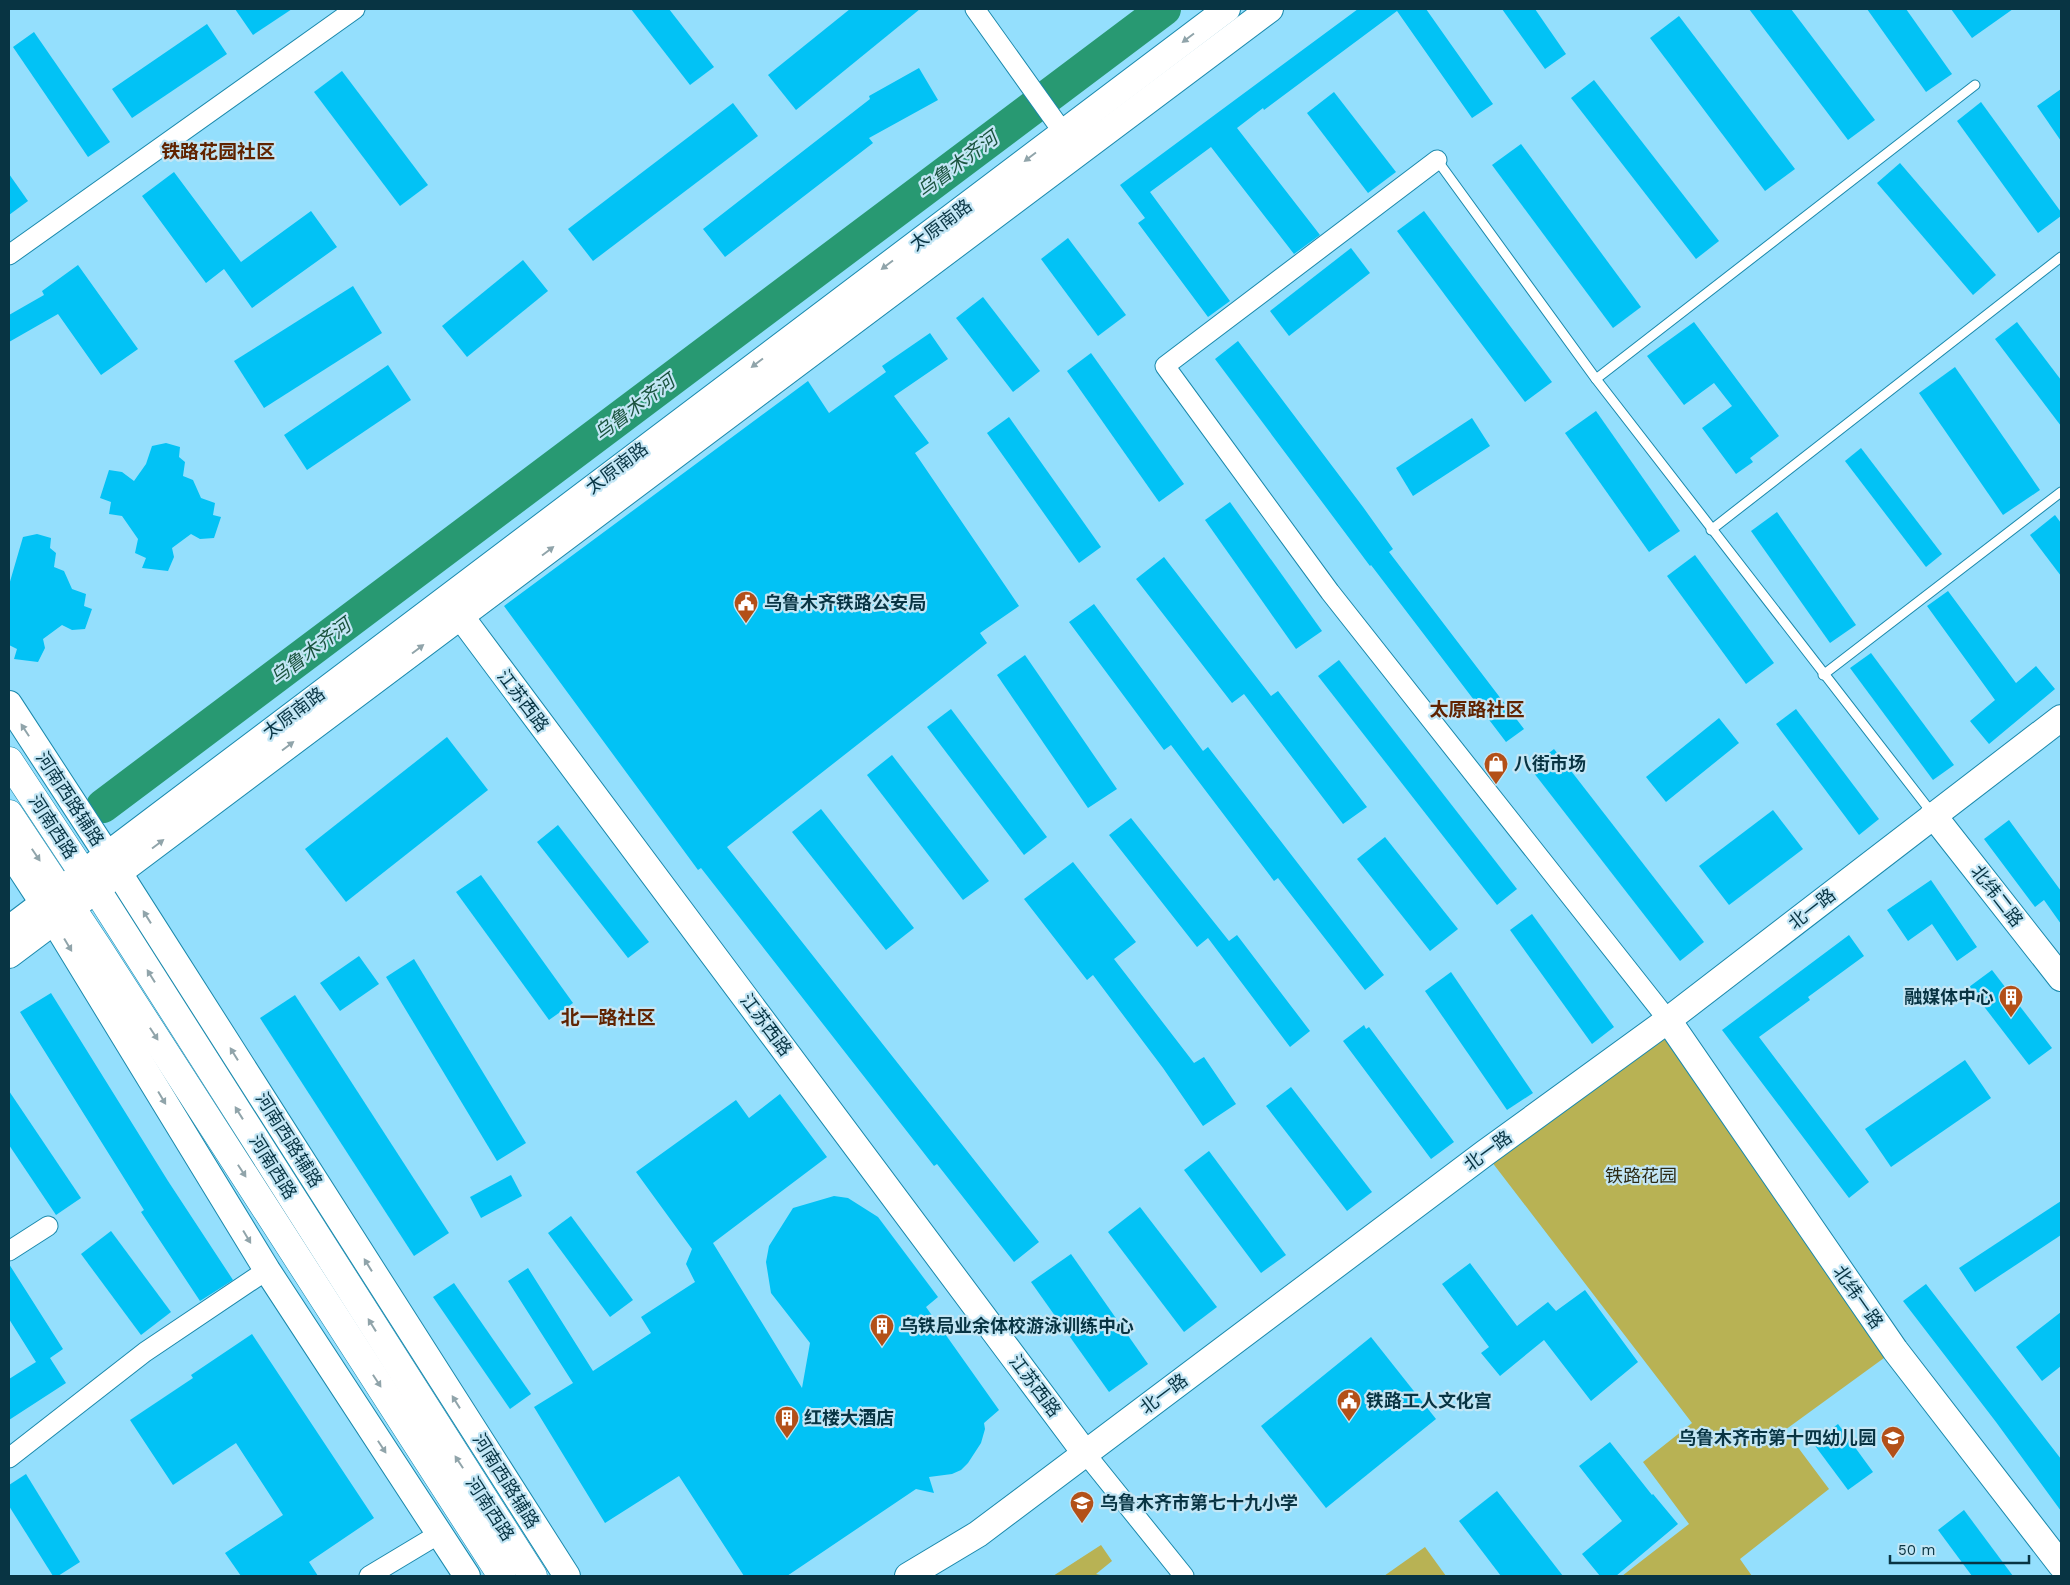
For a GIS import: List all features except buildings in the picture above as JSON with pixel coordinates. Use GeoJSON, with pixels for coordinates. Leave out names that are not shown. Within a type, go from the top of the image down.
{"type":"FeatureCollection","features":[{"type":"Feature","properties":{"kind":"main road","name":"河南西路"},"geometry":{"type":"LineString","coordinates":[[9,761],[89,881],[533,1576]]}},
{"type":"Feature","properties":{"kind":"main road","name":"河南西路"},"geometry":{"type":"LineString","coordinates":[[9,814],[57,905],[502,1576]]}},
{"type":"Feature","properties":{"kind":"street"},"geometry":{"type":"LineString","coordinates":[[9,255],[355,9]]}},
{"type":"Feature","properties":{"kind":"street","name":"太原南路"},"geometry":{"type":"LineString","coordinates":[[89,881],[453,607],[1058,123],[1227,9]]}},
{"type":"Feature","properties":{"kind":"street"},"geometry":{"type":"LineString","coordinates":[[453,607],[1078,153],[1270,9]]}},
{"type":"Feature","properties":{"kind":"street"},"geometry":{"type":"LineString","coordinates":[[982,11],[1009,56],[1078,153]]}},
{"type":"Feature","properties":{"kind":"street"},"geometry":{"type":"LineString","coordinates":[[1437,160],[1165,366],[1330,592],[1668,1020]]}},
{"type":"Feature","properties":{"kind":"street","name":"江苏西路"},"geometry":{"type":"LineString","coordinates":[[453,607],[1085,1453]]}},
{"type":"Feature","properties":{"kind":"street","name":"河南西路辅路"},"geometry":{"type":"LineString","coordinates":[[9,704],[567,1576]]}},
{"type":"Feature","properties":{"kind":"street","name":"北一路"},"geometry":{"type":"LineString","coordinates":[[908,1576],[978,1534],[1485,1153],[1668,1020],[2061,718]]}},
{"type":"Feature","properties":{"kind":"street","name":"北纬二路"},"geometry":{"type":"LineString","coordinates":[[1933,815],[2061,978]]}},
{"type":"Feature","properties":{"kind":"street"},"geometry":{"type":"LineString","coordinates":[[9,851],[57,905],[267,1270],[467,1576]]}},
{"type":"Feature","properties":{"kind":"street"},"geometry":{"type":"LineString","coordinates":[[9,955],[57,905],[89,881]]}},
{"type":"Feature","properties":{"kind":"street"},"geometry":{"type":"LineString","coordinates":[[9,929],[57,905]]}},
{"type":"Feature","properties":{"kind":"street","name":"北纬一路"},"geometry":{"type":"LineString","coordinates":[[1668,1020],[1895,1350],[2061,1565]]}},
{"type":"Feature","properties":{"kind":"street"},"geometry":{"type":"LineString","coordinates":[[9,1251],[48,1226]]}},
{"type":"Feature","properties":{"kind":"street"},"geometry":{"type":"LineString","coordinates":[[9,1458],[145,1352],[267,1270]]}},
{"type":"Feature","properties":{"kind":"street"},"geometry":{"type":"LineString","coordinates":[[1085,1453],[1184,1576]]}},
{"type":"Feature","properties":{"kind":"street"},"geometry":{"type":"LineString","coordinates":[[369,1576],[439,1534]]}},
{"type":"Feature","properties":{"kind":"lane"},"geometry":{"type":"LineString","coordinates":[[1596,379],[1975,85]]}},
{"type":"Feature","properties":{"kind":"lane"},"geometry":{"type":"LineString","coordinates":[[1437,160],[1596,379],[1933,815]]}},
{"type":"Feature","properties":{"kind":"lane"},"geometry":{"type":"LineString","coordinates":[[1711,530],[2061,257]]}},
{"type":"Feature","properties":{"kind":"lane"},"geometry":{"type":"LineString","coordinates":[[1823,675],[2061,492]]}},
{"type":"Feature","properties":{"kind":"green space","name":"铁路花园"},"geometry":{"type":"Polygon","coordinates":[[[1668,1020],[1895,1350],[1785,1430],[1829,1489],[1740,1559],[1752,1576],[1622,1576],[1689,1524],[1643,1462],[1692,1423],[1485,1153],[1668,1020]]]}},
{"type":"Feature","properties":{"kind":"green space"},"geometry":{"type":"Polygon","coordinates":[[[1101,1545],[1112,1561],[1096,1574],[1105,1576],[1053,1576],[1101,1545]]]}},
{"type":"Feature","properties":{"kind":"green space"},"geometry":{"type":"Polygon","coordinates":[[[1425,1547],[1446,1576],[1384,1576],[1425,1547]]]}},
{"type":"Feature","properties":{"kind":"waterway","name":"乌鲁木齐河"},"geometry":{"type":"LineString","coordinates":[[103,806],[1164,9]]}},
{"type":"Feature","properties":{"kind":"place","name":"乌鲁木齐铁路公安局"},"geometry":{"type":"Point","coordinates":[746,624]}},
{"type":"Feature","properties":{"kind":"place","name":"八街市场"},"geometry":{"type":"Point","coordinates":[1496,785]}},
{"type":"Feature","properties":{"kind":"place","name":"融媒体中心"},"geometry":{"type":"Point","coordinates":[2011,1018]}},
{"type":"Feature","properties":{"kind":"place","name":"乌铁局业余体校游泳训练中心"},"geometry":{"type":"Point","coordinates":[882,1347]}},
{"type":"Feature","properties":{"kind":"place","name":"铁路工人文化宫"},"geometry":{"type":"Point","coordinates":[1349,1422]}},
{"type":"Feature","properties":{"kind":"place","name":"红楼大酒店"},"geometry":{"type":"Point","coordinates":[787,1439]}},
{"type":"Feature","properties":{"kind":"place","name":"乌鲁木齐市第十四幼儿园"},"geometry":{"type":"Point","coordinates":[1893,1459]}},
{"type":"Feature","properties":{"kind":"place","name":"乌鲁木齐市第七十九小学"},"geometry":{"type":"Point","coordinates":[1082,1524]}},
{"type":"Feature","properties":{"kind":"district","name":"铁路花园社区"},"geometry":{"type":"Point","coordinates":[218,151]}},
{"type":"Feature","properties":{"kind":"district","name":"太原路社区"},"geometry":{"type":"Point","coordinates":[1477,709]}},
{"type":"Feature","properties":{"kind":"district","name":"北一路社区"},"geometry":{"type":"Point","coordinates":[608,1017]}}]}
